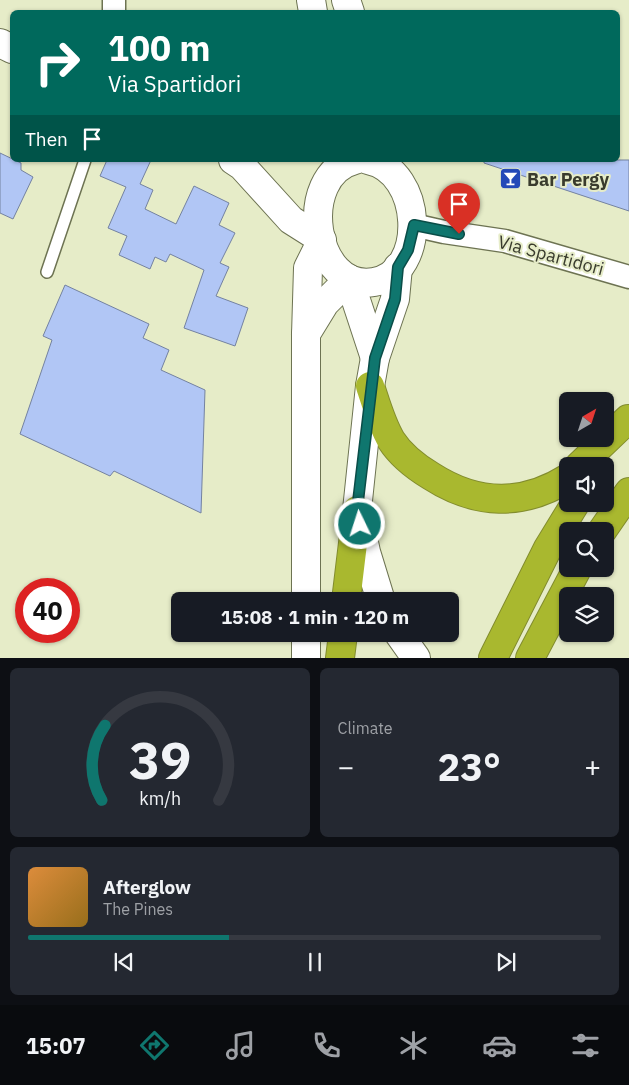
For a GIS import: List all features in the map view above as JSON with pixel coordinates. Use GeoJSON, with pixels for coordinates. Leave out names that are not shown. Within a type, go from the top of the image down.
{"type":"FeatureCollection","features":[{"type":"Feature","properties":{"kind":"highway"},"geometry":{"type":"LineString","coordinates":[[370,386],[392,441],[415,466],[445,485],[469,495],[498,500],[536,494],[559,482]]}},
{"type":"Feature","properties":{"kind":"highway"},"geometry":{"type":"LineString","coordinates":[[588,457],[629,418]]}},
{"type":"Feature","properties":{"kind":"highway"},"geometry":{"type":"LineString","coordinates":[[605,457],[629,418]]}},
{"type":"Feature","properties":{"kind":"highway"},"geometry":{"type":"LineString","coordinates":[[610,522],[629,492]]}},
{"type":"Feature","properties":{"kind":"highway"},"geometry":{"type":"LineString","coordinates":[[613,522],[629,504]]}},
{"type":"Feature","properties":{"kind":"highway"},"geometry":{"type":"LineString","coordinates":[[347,592],[357,510]]}},
{"type":"Feature","properties":{"kind":"highway"},"geometry":{"type":"LineString","coordinates":[[493,658],[548,548],[571,512]]}},
{"type":"Feature","properties":{"kind":"highway"},"geometry":{"type":"LineString","coordinates":[[530,658],[574,577]]}},
{"type":"Feature","properties":{"kind":"highway"},"geometry":{"type":"LineString","coordinates":[[340,658],[341,642]]}},
{"type":"Feature","properties":{"kind":"main road"},"geometry":{"type":"LineString","coordinates":[[236,162],[242,166],[290,220],[322,240]]}},
{"type":"Feature","properties":{"kind":"main road"},"geometry":{"type":"LineString","coordinates":[[356,163],[402,185],[410,204],[414,225],[408,250],[398,267],[387,278],[375,282],[362,283],[349,279],[326,256],[317,221],[319,202],[325,184],[356,163]]}},
{"type":"Feature","properties":{"kind":"main road"},"geometry":{"type":"LineString","coordinates":[[290,220],[308,268],[306,335],[306,592]]}},
{"type":"Feature","properties":{"kind":"main road"},"geometry":{"type":"LineString","coordinates":[[308,268],[322,240]]}},
{"type":"Feature","properties":{"kind":"main road"},"geometry":{"type":"LineString","coordinates":[[378,592],[366,552],[357,510],[370,386],[375,358],[395,299],[398,267]]}},
{"type":"Feature","properties":{"kind":"main road"},"geometry":{"type":"LineString","coordinates":[[306,335],[325,303],[349,279]]}},
{"type":"Feature","properties":{"kind":"main road"},"geometry":{"type":"LineString","coordinates":[[349,279],[375,358]]}},
{"type":"Feature","properties":{"kind":"main road"},"geometry":{"type":"LineString","coordinates":[[306,642],[306,658]]}},
{"type":"Feature","properties":{"kind":"main road"},"geometry":{"type":"LineString","coordinates":[[405,642],[416,658]]}},
{"type":"Feature","properties":{"kind":"street","name":"Via Spartidori"},"geometry":{"type":"LineString","coordinates":[[414,225],[444,232],[505,241],[629,277]]}},
{"type":"Feature","properties":{"kind":"lane"},"geometry":{"type":"LineString","coordinates":[[47,272],[84,162]]}},
{"type":"Feature","properties":{"kind":"building"},"geometry":{"type":"Polygon","coordinates":[[[0,153],[10,158],[10,162],[21,163],[21,170],[33,177],[13,219],[0,213],[0,153]]]}},
{"type":"Feature","properties":{"kind":"building"},"geometry":{"type":"Polygon","coordinates":[[[620,160],[629,160],[629,211],[484,163],[620,162],[620,160]]]}},
{"type":"Feature","properties":{"kind":"building"},"geometry":{"type":"Polygon","coordinates":[[[106,162],[150,162],[140,184],[153,190],[145,209],[176,224],[194,186],[229,203],[219,225],[235,233],[220,263],[229,267],[216,296],[248,308],[235,346],[184,328],[204,270],[170,254],[166,262],[155,257],[150,269],[119,255],[127,236],[108,228],[126,187],[100,176],[106,162]]]}},
{"type":"Feature","properties":{"kind":"building"},"geometry":{"type":"Polygon","coordinates":[[[65,285],[149,324],[143,338],[169,350],[161,370],[205,390],[201,513],[114,471],[110,476],[20,434],[52,340],[43,336],[65,285]]]}},
{"type":"Feature","properties":{"kind":"place","name":"Bar Pergy"},"geometry":{"type":"Point","coordinates":[511,179]}},
{"type":"Feature","properties":{"kind":"route"},"geometry":{"type":"LineString","coordinates":[[360,524],[357,510],[370,386],[375,358],[395,299],[398,267],[408,250],[414,225],[459,234]]}}]}
